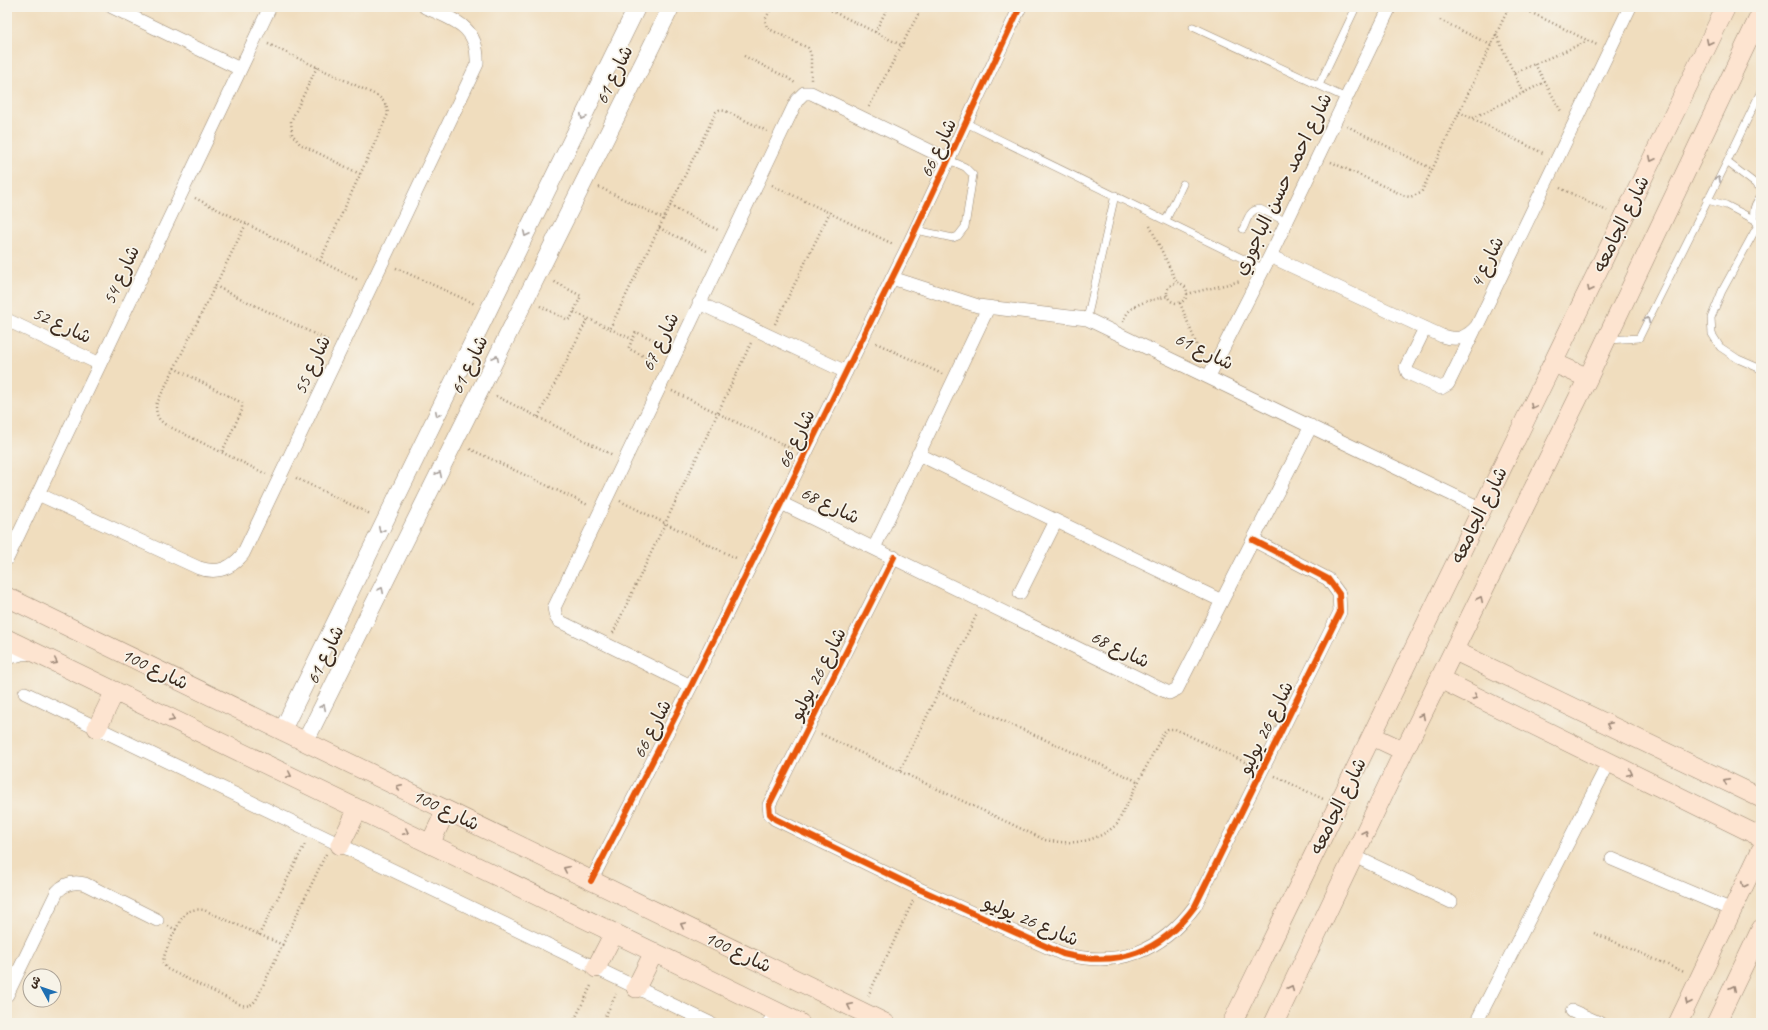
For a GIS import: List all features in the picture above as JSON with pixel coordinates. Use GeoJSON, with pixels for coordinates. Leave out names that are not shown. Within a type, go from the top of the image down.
{"type":"FeatureCollection","features":[{"type":"Feature","properties":{"kind":"main road","name":"شارع الجامعه"},"geometry":{"type":"LineString","coordinates":[[1232,1023],[1726,7]]}},
{"type":"Feature","properties":{"kind":"main road","name":"شارع الجامعه"},"geometry":{"type":"LineString","coordinates":[[1274,1023],[1404,751],[1455,651],[1588,378],[1761,13]]}},
{"type":"Feature","properties":{"kind":"main road"},"geometry":{"type":"LineString","coordinates":[[1554,362],[1588,378]]}},
{"type":"Feature","properties":{"kind":"main road","name":"شارع 100"},"geometry":{"type":"LineString","coordinates":[[7,597],[885,1023]]}},
{"type":"Feature","properties":{"kind":"main road","name":"شارع 100"},"geometry":{"type":"LineString","coordinates":[[7,639],[654,952],[772,1017],[800,1023]]}},
{"type":"Feature","properties":{"kind":"main road"},"geometry":{"type":"LineString","coordinates":[[1455,651],[1761,798]]}},
{"type":"Feature","properties":{"kind":"main road"},"geometry":{"type":"LineString","coordinates":[[1440,679],[1761,837]]}},
{"type":"Feature","properties":{"kind":"main road"},"geometry":{"type":"LineString","coordinates":[[97,728],[115,691]]}},
{"type":"Feature","properties":{"kind":"main road"},"geometry":{"type":"LineString","coordinates":[[1372,736],[1404,751]]}},
{"type":"Feature","properties":{"kind":"main road"},"geometry":{"type":"LineString","coordinates":[[336,843],[358,809]]}},
{"type":"Feature","properties":{"kind":"main road"},"geometry":{"type":"LineString","coordinates":[[430,844],[446,810]]}},
{"type":"Feature","properties":{"kind":"main road"},"geometry":{"type":"LineString","coordinates":[[1678,1023],[1761,850]]}},
{"type":"Feature","properties":{"kind":"main road"},"geometry":{"type":"LineString","coordinates":[[1716,1023],[1761,929]]}},
{"type":"Feature","properties":{"kind":"main road"},"geometry":{"type":"LineString","coordinates":[[598,969],[614,933]]}},
{"type":"Feature","properties":{"kind":"main road"},"geometry":{"type":"LineString","coordinates":[[629,984],[654,952]]}},
{"type":"Feature","properties":{"kind":"street"},"geometry":{"type":"LineString","coordinates":[[112,7],[240,69]]}},
{"type":"Feature","properties":{"kind":"street","name":"شارع 54"},"geometry":{"type":"LineString","coordinates":[[7,559],[270,7]]}},
{"type":"Feature","properties":{"kind":"street","name":"شارع 55"},"geometry":{"type":"LineString","coordinates":[[38,494],[208,571],[219,571],[229,568],[244,554],[477,64],[475,41],[469,31],[461,23],[425,7]]}},
{"type":"Feature","properties":{"kind":"street","name":"شارع 61"},"geometry":{"type":"LineString","coordinates":[[282,731],[637,7]]}},
{"type":"Feature","properties":{"kind":"street","name":"شارع 61"},"geometry":{"type":"LineString","coordinates":[[305,742],[671,7]]}},
{"type":"Feature","properties":{"kind":"street","name":"شارع 66"},"geometry":{"type":"LineString","coordinates":[[591,881],[691,686],[916,230],[1020,7]]}},
{"type":"Feature","properties":{"kind":"street","name":"شارع احمد حسن الباجوري"},"geometry":{"type":"LineString","coordinates":[[1209,376],[1262,273],[1390,7]]}},
{"type":"Feature","properties":{"kind":"street","name":"شارع 4"},"geometry":{"type":"LineString","coordinates":[[1270,256],[1450,339],[1458,339],[1472,332],[1477,326],[1630,7]]}},
{"type":"Feature","properties":{"kind":"street"},"geometry":{"type":"LineString","coordinates":[[806,94],[864,118],[948,160]]}},
{"type":"Feature","properties":{"kind":"street","name":"شارع 67"},"geometry":{"type":"LineString","coordinates":[[691,686],[559,621],[554,613],[555,604],[796,100],[806,94]]}},
{"type":"Feature","properties":{"kind":"street","name":"شارع 61"},"geometry":{"type":"LineString","coordinates":[[892,278],[988,308],[1088,319],[1120,333],[1482,509]]}},
{"type":"Feature","properties":{"kind":"street"},"geometry":{"type":"LineString","coordinates":[[699,303],[770,335],[846,372]]}},
{"type":"Feature","properties":{"kind":"street"},"geometry":{"type":"LineString","coordinates":[[874,548],[988,308]]}},
{"type":"Feature","properties":{"kind":"street","name":"شارع 52"},"geometry":{"type":"LineString","coordinates":[[7,320],[100,364]]}},
{"type":"Feature","properties":{"kind":"street"},"geometry":{"type":"LineString","coordinates":[[1425,328],[1406,367],[1406,371],[1440,388],[1448,384],[1477,326]]}},
{"type":"Feature","properties":{"kind":"street","name":"شارع 68"},"geometry":{"type":"LineString","coordinates":[[781,503],[1169,693],[1177,689],[1311,426]]}},
{"type":"Feature","properties":{"kind":"street"},"geometry":{"type":"LineString","coordinates":[[918,454],[1222,601]]}},
{"type":"Feature","properties":{"kind":"street"},"geometry":{"type":"LineString","coordinates":[[1020,593],[1056,521]]}},
{"type":"Feature","properties":{"kind":"street","name":"شارع 26 يوليو"},"geometry":{"type":"LineString","coordinates":[[894,557],[769,804],[770,814],[775,819],[919,889],[1063,954],[1096,960],[1113,959],[1134,954],[1160,942],[1173,932],[1195,906],[1340,612],[1339,594],[1328,579],[1253,540]]}},
{"type":"Feature","properties":{"kind":"street"},"geometry":{"type":"LineString","coordinates":[[7,656],[32,651]]}},
{"type":"Feature","properties":{"kind":"street"},"geometry":{"type":"LineString","coordinates":[[26,693],[710,1023]]}},
{"type":"Feature","properties":{"kind":"street"},"geometry":{"type":"LineString","coordinates":[[1476,1023],[1609,762]]}},
{"type":"Feature","properties":{"kind":"street"},"geometry":{"type":"LineString","coordinates":[[1354,856],[1451,902]]}},
{"type":"Feature","properties":{"kind":"street"},"geometry":{"type":"LineString","coordinates":[[1612,859],[1732,910]]}},
{"type":"Feature","properties":{"kind":"street"},"geometry":{"type":"LineString","coordinates":[[7,995],[57,892],[66,884],[78,882],[85,884],[158,920]]}},
{"type":"Feature","properties":{"kind":"street"},"geometry":{"type":"LineString","coordinates":[[1572,1011],[1599,1023]]}},
{"type":"Feature","properties":{"kind":"lane"},"geometry":{"type":"LineString","coordinates":[[1319,85],[1356,7]]}},
{"type":"Feature","properties":{"kind":"lane"},"geometry":{"type":"LineString","coordinates":[[1193,26],[1346,98]]}},
{"type":"Feature","properties":{"kind":"lane"},"geometry":{"type":"LineString","coordinates":[[1605,340],[1639,338],[1761,91]]}},
{"type":"Feature","properties":{"kind":"lane"},"geometry":{"type":"LineString","coordinates":[[966,123],[1166,220],[1262,273]]}},
{"type":"Feature","properties":{"kind":"lane"},"geometry":{"type":"LineString","coordinates":[[916,230],[953,238],[958,236],[965,227],[973,175],[965,167],[948,160]]}},
{"type":"Feature","properties":{"kind":"lane"},"geometry":{"type":"LineString","coordinates":[[1727,162],[1761,188]]}},
{"type":"Feature","properties":{"kind":"lane"},"geometry":{"type":"LineString","coordinates":[[1166,220],[1183,184]]}},
{"type":"Feature","properties":{"kind":"lane"},"geometry":{"type":"LineString","coordinates":[[1088,319],[1115,195]]}},
{"type":"Feature","properties":{"kind":"lane"},"geometry":{"type":"LineString","coordinates":[[1758,224],[1753,215],[1755,204],[1761,196]]}},
{"type":"Feature","properties":{"kind":"lane"},"geometry":{"type":"LineString","coordinates":[[1707,200],[1726,205],[1758,224]]}},
{"type":"Feature","properties":{"kind":"lane"},"geometry":{"type":"LineString","coordinates":[[1243,229],[1251,212],[1255,209],[1260,209],[1287,222]]}},
{"type":"Feature","properties":{"kind":"lane"},"geometry":{"type":"LineString","coordinates":[[1758,224],[1722,291],[1711,318],[1712,334],[1720,347],[1738,359],[1761,369]]}},
{"type":"Feature","properties":{"kind":"path"},"geometry":{"type":"LineString","coordinates":[[772,7],[765,20],[766,28],[808,48],[812,54],[806,94]]}},
{"type":"Feature","properties":{"kind":"path"},"geometry":{"type":"LineString","coordinates":[[824,7],[901,45]]}},
{"type":"Feature","properties":{"kind":"path"},"geometry":{"type":"LineString","coordinates":[[875,32],[888,7]]}},
{"type":"Feature","properties":{"kind":"path"},"geometry":{"type":"LineString","coordinates":[[864,118],[922,7]]}},
{"type":"Feature","properties":{"kind":"path"},"geometry":{"type":"LineString","coordinates":[[1318,156],[1405,196],[1410,197],[1420,193],[1509,7]]}},
{"type":"Feature","properties":{"kind":"path"},"geometry":{"type":"LineString","coordinates":[[1520,7],[1609,51]]}},
{"type":"Feature","properties":{"kind":"path"},"geometry":{"type":"LineString","coordinates":[[1440,20],[1491,45]]}},
{"type":"Feature","properties":{"kind":"path"},"geometry":{"type":"LineString","coordinates":[[1496,34],[1523,93]]}},
{"type":"Feature","properties":{"kind":"path"},"geometry":{"type":"LineString","coordinates":[[255,38],[376,96],[385,103],[388,108],[388,114],[320,261]]}},
{"type":"Feature","properties":{"kind":"path"},"geometry":{"type":"LineString","coordinates":[[1514,73],[1588,41]]}},
{"type":"Feature","properties":{"kind":"path"},"geometry":{"type":"LineString","coordinates":[[744,56],[788,78],[806,94]]}},
{"type":"Feature","properties":{"kind":"path"},"geometry":{"type":"LineString","coordinates":[[1535,64],[1572,129]]}},
{"type":"Feature","properties":{"kind":"path"},"geometry":{"type":"LineString","coordinates":[[317,67],[291,121],[292,134],[300,144],[360,174]]}},
{"type":"Feature","properties":{"kind":"path"},"geometry":{"type":"LineString","coordinates":[[1472,118],[1545,82]]}},
{"type":"Feature","properties":{"kind":"path"},"geometry":{"type":"LineString","coordinates":[[610,328],[716,112],[723,110],[726,111],[779,137]]}},
{"type":"Feature","properties":{"kind":"path"},"geometry":{"type":"LineString","coordinates":[[1459,112],[1557,160]]}},
{"type":"Feature","properties":{"kind":"path"},"geometry":{"type":"LineString","coordinates":[[1336,121],[1432,169]]}},
{"type":"Feature","properties":{"kind":"path"},"geometry":{"type":"LineString","coordinates":[[759,179],[906,250]]}},
{"type":"Feature","properties":{"kind":"path"},"geometry":{"type":"LineString","coordinates":[[585,180],[664,219]]}},
{"type":"Feature","properties":{"kind":"path"},"geometry":{"type":"LineString","coordinates":[[1547,181],[1623,219]]}},
{"type":"Feature","properties":{"kind":"path"},"geometry":{"type":"LineString","coordinates":[[182,191],[371,287]]}},
{"type":"Feature","properties":{"kind":"path"},"geometry":{"type":"LineString","coordinates":[[670,206],[731,236]]}},
{"type":"Feature","properties":{"kind":"path"},"geometry":{"type":"LineString","coordinates":[[1141,208],[1177,283],[1184,286],[1187,294],[1185,299],[1180,303],[1172,302],[1168,296],[1170,287],[1177,283]]}},
{"type":"Feature","properties":{"kind":"path"},"geometry":{"type":"LineString","coordinates":[[770,335],[830,212]]}},
{"type":"Feature","properties":{"kind":"path"},"geometry":{"type":"LineString","coordinates":[[246,224],[156,405],[158,417],[166,425],[222,452],[385,521]]}},
{"type":"Feature","properties":{"kind":"path"},"geometry":{"type":"LineString","coordinates":[[659,228],[721,258]]}},
{"type":"Feature","properties":{"kind":"path"},"geometry":{"type":"LineString","coordinates":[[383,262],[489,310]]}},
{"type":"Feature","properties":{"kind":"path"},"geometry":{"type":"LineString","coordinates":[[1187,294],[1262,273]]}},
{"type":"Feature","properties":{"kind":"path"},"geometry":{"type":"LineString","coordinates":[[526,299],[568,320],[574,312],[581,295],[538,274]]}},
{"type":"Feature","properties":{"kind":"path"},"geometry":{"type":"LineString","coordinates":[[215,286],[342,347]]}},
{"type":"Feature","properties":{"kind":"path"},"geometry":{"type":"LineString","coordinates":[[1120,333],[1124,318],[1132,306],[1168,296]]}},
{"type":"Feature","properties":{"kind":"path"},"geometry":{"type":"LineString","coordinates":[[1180,303],[1209,376]]}},
{"type":"Feature","properties":{"kind":"path"},"geometry":{"type":"LineString","coordinates":[[574,312],[632,339]]}},
{"type":"Feature","properties":{"kind":"path"},"geometry":{"type":"LineString","coordinates":[[538,417],[588,318]]}},
{"type":"Feature","properties":{"kind":"path"},"geometry":{"type":"LineString","coordinates":[[607,644],[758,330]]}},
{"type":"Feature","properties":{"kind":"path"},"geometry":{"type":"LineString","coordinates":[[668,367],[629,349],[632,339],[636,332],[677,350]]}},
{"type":"Feature","properties":{"kind":"path"},"geometry":{"type":"LineString","coordinates":[[863,337],[954,379]]}},
{"type":"Feature","properties":{"kind":"path"},"geometry":{"type":"LineString","coordinates":[[174,368],[242,403],[242,410],[222,452]]}},
{"type":"Feature","properties":{"kind":"path"},"geometry":{"type":"LineString","coordinates":[[660,385],[718,412],[805,456]]}},
{"type":"Feature","properties":{"kind":"path"},"geometry":{"type":"LineString","coordinates":[[481,389],[624,460]]}},
{"type":"Feature","properties":{"kind":"path"},"geometry":{"type":"LineString","coordinates":[[455,442],[600,511]]}},
{"type":"Feature","properties":{"kind":"path"},"geometry":{"type":"LineString","coordinates":[[607,494],[751,565]]}},
{"type":"Feature","properties":{"kind":"path"},"geometry":{"type":"LineString","coordinates":[[900,771],[983,602]]}},
{"type":"Feature","properties":{"kind":"path"},"geometry":{"type":"LineString","coordinates":[[939,692],[1139,782]]}},
{"type":"Feature","properties":{"kind":"path"},"geometry":{"type":"LineString","coordinates":[[808,728],[1046,840],[1062,843],[1082,843],[1100,837],[1117,824],[1164,732],[1170,728],[1338,806]]}},
{"type":"Feature","properties":{"kind":"path"},"geometry":{"type":"LineString","coordinates":[[259,934],[312,831]]}},
{"type":"Feature","properties":{"kind":"path"},"geometry":{"type":"LineString","coordinates":[[283,945],[204,910],[192,910],[184,914],[164,955],[163,963],[167,969],[239,1004],[248,1006],[256,1000],[336,843]]}},
{"type":"Feature","properties":{"kind":"path"},"geometry":{"type":"LineString","coordinates":[[860,1011],[919,889]]}},
{"type":"Feature","properties":{"kind":"path"},"geometry":{"type":"LineString","coordinates":[[1594,933],[1699,979]]}},
{"type":"Feature","properties":{"kind":"path"},"geometry":{"type":"LineString","coordinates":[[573,1023],[598,969]]}},
{"type":"Feature","properties":{"kind":"path"},"geometry":{"type":"LineString","coordinates":[[602,1023],[629,984]]}},
{"type":"Feature","properties":{"kind":"cycle path"},"geometry":{"type":"LineString","coordinates":[[591,881],[691,686],[906,250],[1020,7]]}},
{"type":"Feature","properties":{"kind":"cycle path"},"geometry":{"type":"LineString","coordinates":[[894,557],[769,805],[770,814],[775,819],[919,889],[1063,954],[1083,958],[1102,959],[1120,957],[1153,945],[1168,935],[1182,922],[1195,906],[1340,612],[1339,594],[1328,579],[1253,540]]}}]}
